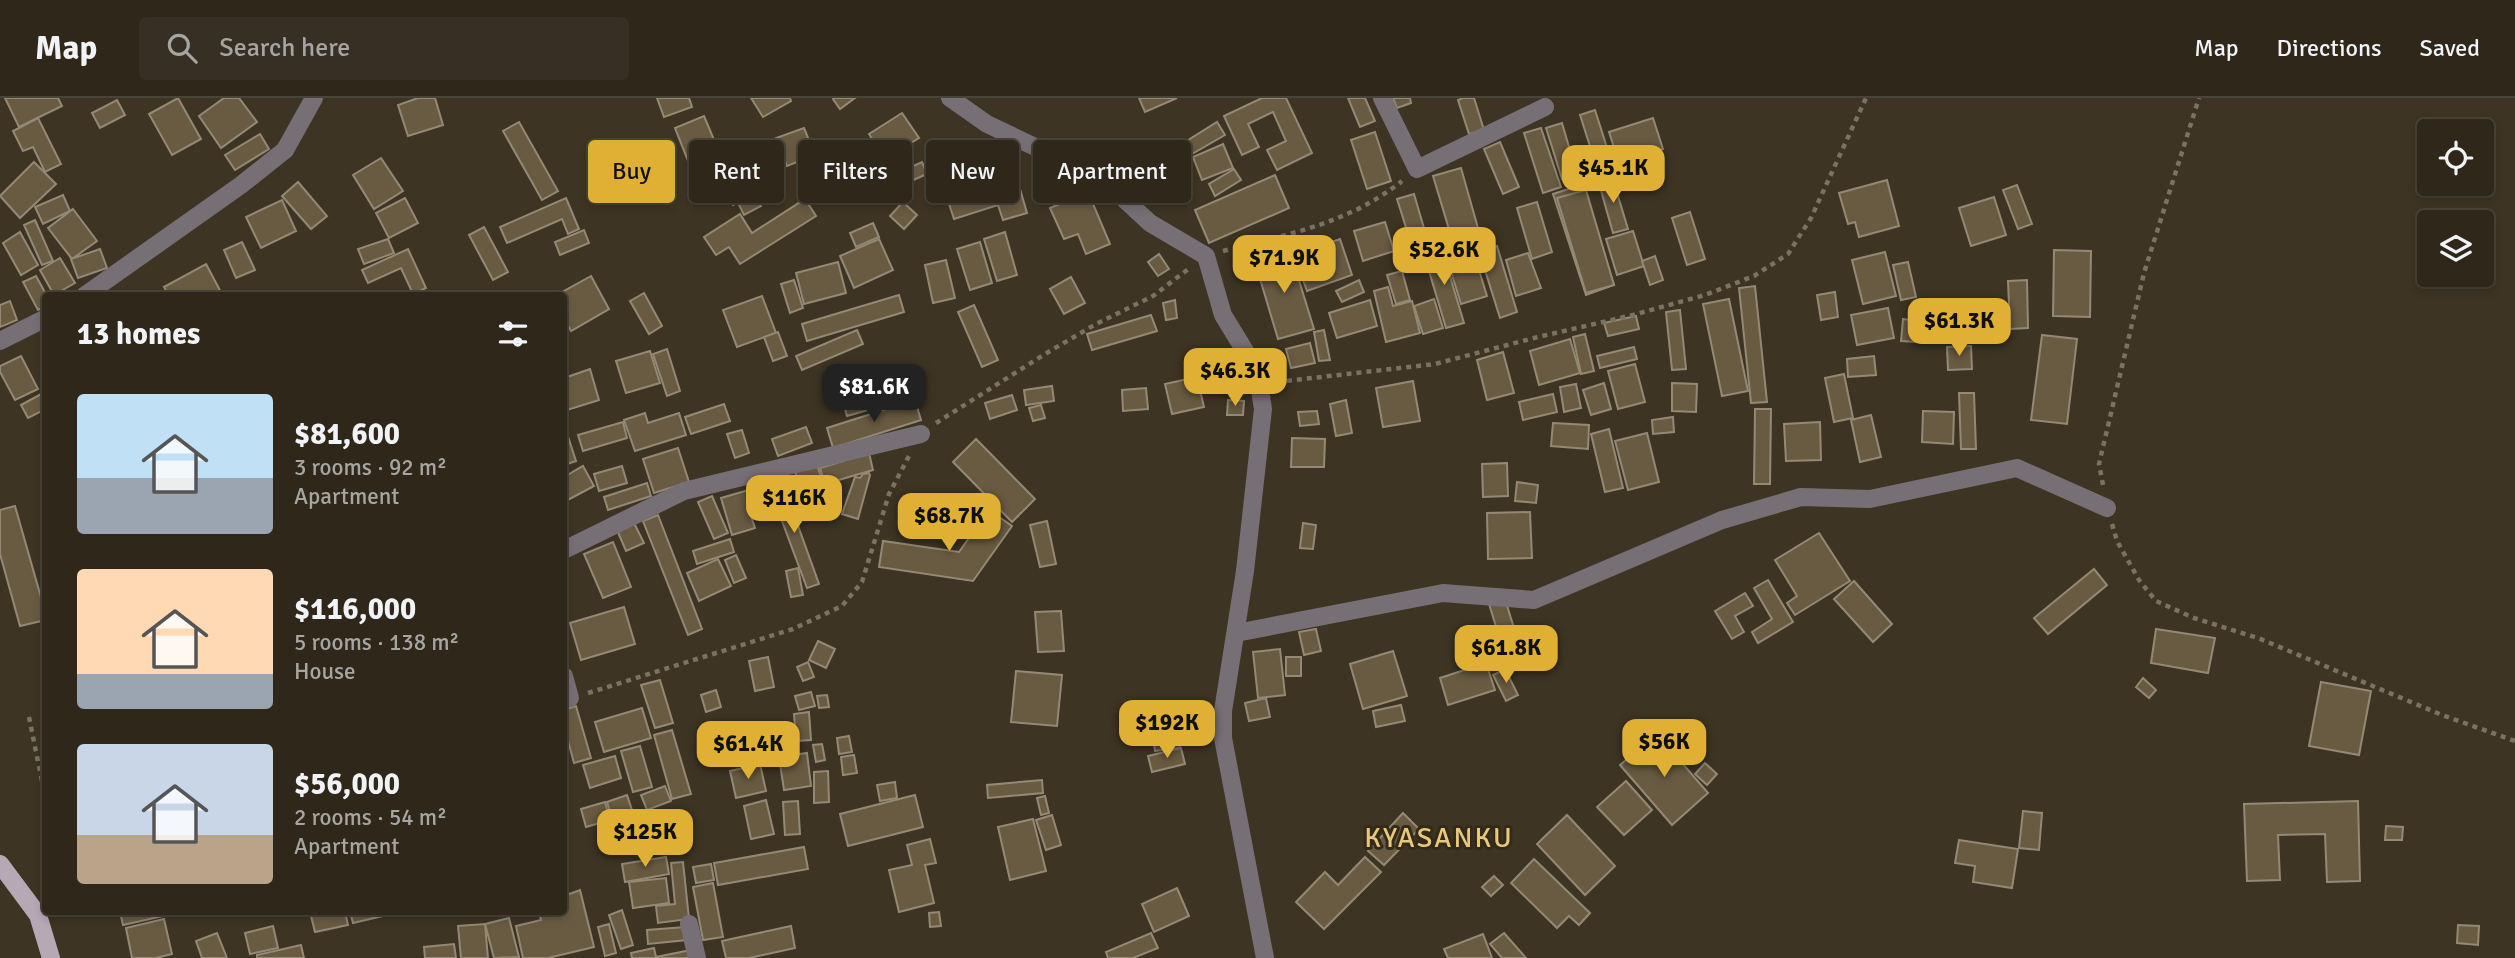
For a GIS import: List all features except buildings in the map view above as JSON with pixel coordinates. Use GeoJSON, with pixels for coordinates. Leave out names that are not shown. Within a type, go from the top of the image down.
{"type":"FeatureCollection","features":[{"type":"Feature","properties":{"kind":"main road"},"geometry":{"type":"LineString","coordinates":[[0,864],[38,915],[51,958]]}},
{"type":"Feature","properties":{"kind":"street"},"geometry":{"type":"LineString","coordinates":[[90,292],[241,185],[285,150],[314,98]]}},
{"type":"Feature","properties":{"kind":"street"},"geometry":{"type":"LineString","coordinates":[[950,98],[987,124],[1077,167],[1122,197],[1150,223],[1206,256],[1223,315],[1245,351],[1259,384],[1263,409],[1261,444],[1223,711],[1223,738],[1265,958]]}},
{"type":"Feature","properties":{"kind":"street"},"geometry":{"type":"LineString","coordinates":[[1382,98],[1417,169],[1545,107]]}},
{"type":"Feature","properties":{"kind":"street"},"geometry":{"type":"LineString","coordinates":[[0,341],[42,320]]}},
{"type":"Feature","properties":{"kind":"street"},"geometry":{"type":"LineString","coordinates":[[567,549],[684,491],[920,434]]}},
{"type":"Feature","properties":{"kind":"street"},"geometry":{"type":"LineString","coordinates":[[1236,633],[1443,593],[1534,600],[1722,520],[1801,497],[1870,499],[2017,468],[2107,508]]}},
{"type":"Feature","properties":{"kind":"street"},"geometry":{"type":"LineString","coordinates":[[567,687],[570,698]]}},
{"type":"Feature","properties":{"kind":"street"},"geometry":{"type":"LineString","coordinates":[[689,924],[697,958]]}},
{"type":"Feature","properties":{"kind":"path"},"geometry":{"type":"LineString","coordinates":[[1259,384],[1435,364],[1633,315],[1705,295],[1754,276],[1788,254],[1811,218],[1866,98]]}},
{"type":"Feature","properties":{"kind":"path"},"geometry":{"type":"LineString","coordinates":[[2199,98],[2144,273],[2099,464],[2107,508],[2117,541],[2156,601],[2194,618],[2258,638],[2442,715],[2515,741]]}},
{"type":"Feature","properties":{"kind":"path"},"geometry":{"type":"LineString","coordinates":[[570,698],[694,662],[793,629],[842,606],[862,582],[889,494],[920,434],[1055,348],[1153,296],[1206,256],[1331,222],[1384,195],[1417,169]]}},
{"type":"Feature","properties":{"kind":"path"},"geometry":{"type":"LineString","coordinates":[[29,717],[42,780]]}},
{"type":"Feature","properties":{"kind":"district","name":"KYASANKU"},"geometry":{"type":"Point","coordinates":[1439,837]}}]}
